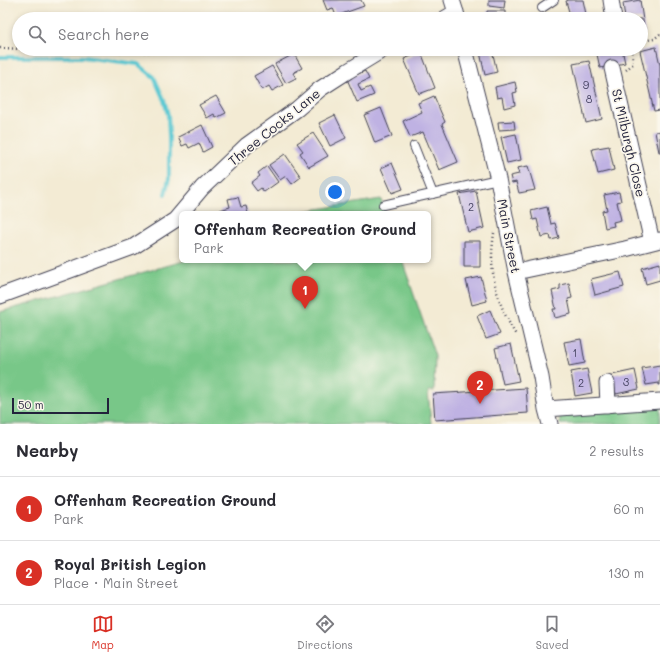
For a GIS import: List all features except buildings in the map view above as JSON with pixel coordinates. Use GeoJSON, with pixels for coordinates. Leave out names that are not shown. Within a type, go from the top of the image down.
{"type":"FeatureCollection","features":[{"type":"Feature","properties":{"kind":"street"},"geometry":{"type":"LineString","coordinates":[[611,0],[613,12]]}},
{"type":"Feature","properties":{"kind":"street","name":"Three Cocks Lane"},"geometry":{"type":"LineString","coordinates":[[183,211],[202,188],[247,145],[297,109],[320,89],[373,56]]}},
{"type":"Feature","properties":{"kind":"street","name":"Main Street"},"geometry":{"type":"LineString","coordinates":[[467,56],[498,179],[516,272],[541,377],[550,424]]}},
{"type":"Feature","properties":{"kind":"street","name":"St Milburgh Close"},"geometry":{"type":"LineString","coordinates":[[516,272],[656,241],[613,73]]}},
{"type":"Feature","properties":{"kind":"street","name":"Three Cocks Lane"},"geometry":{"type":"LineString","coordinates":[[0,296],[133,247],[175,220],[179,215]]}},
{"type":"Feature","properties":{"kind":"street"},"geometry":{"type":"LineString","coordinates":[[606,383],[608,405]]}},
{"type":"Feature","properties":{"kind":"street"},"geometry":{"type":"LineString","coordinates":[[546,409],[660,401]]}},
{"type":"Feature","properties":{"kind":"lane"},"geometry":{"type":"LineString","coordinates":[[542,8],[554,0]]}},
{"type":"Feature","properties":{"kind":"lane"},"geometry":{"type":"LineString","coordinates":[[414,146],[432,194]]}},
{"type":"Feature","properties":{"kind":"lane"},"geometry":{"type":"LineString","coordinates":[[383,205],[498,179]]}},
{"type":"Feature","properties":{"kind":"path"},"geometry":{"type":"LineString","coordinates":[[648,40],[654,39],[660,34]]}},
{"type":"Feature","properties":{"kind":"path"},"geometry":{"type":"LineString","coordinates":[[0,48],[12,48]]}},
{"type":"Feature","properties":{"kind":"path"},"geometry":{"type":"LineString","coordinates":[[613,73],[633,64],[632,56]]}},
{"type":"Feature","properties":{"kind":"green space"},"geometry":{"type":"Polygon","coordinates":[[[381,199],[385,211],[306,211],[381,199]]]}},
{"type":"Feature","properties":{"kind":"green space"},"geometry":{"type":"Polygon","coordinates":[[[179,262],[403,263],[435,356],[434,391],[428,391],[431,424],[0,424],[0,312],[179,262]]]}},
{"type":"Feature","properties":{"kind":"green space"},"geometry":{"type":"Polygon","coordinates":[[[660,406],[660,424],[560,424],[559,412],[660,406]]]}},
{"type":"Feature","properties":{"kind":"waterway"},"geometry":{"type":"LineString","coordinates":[[0,57],[83,57],[138,64],[154,77],[164,100],[168,115],[169,179],[165,194]]}},
{"type":"Feature","properties":{"kind":"place","name":"Offenham Recreation Ground"},"geometry":{"type":"Point","coordinates":[305,309]}},
{"type":"Feature","properties":{"kind":"place","name":"Royal British Legion"},"geometry":{"type":"Point","coordinates":[480,404]}}]}
